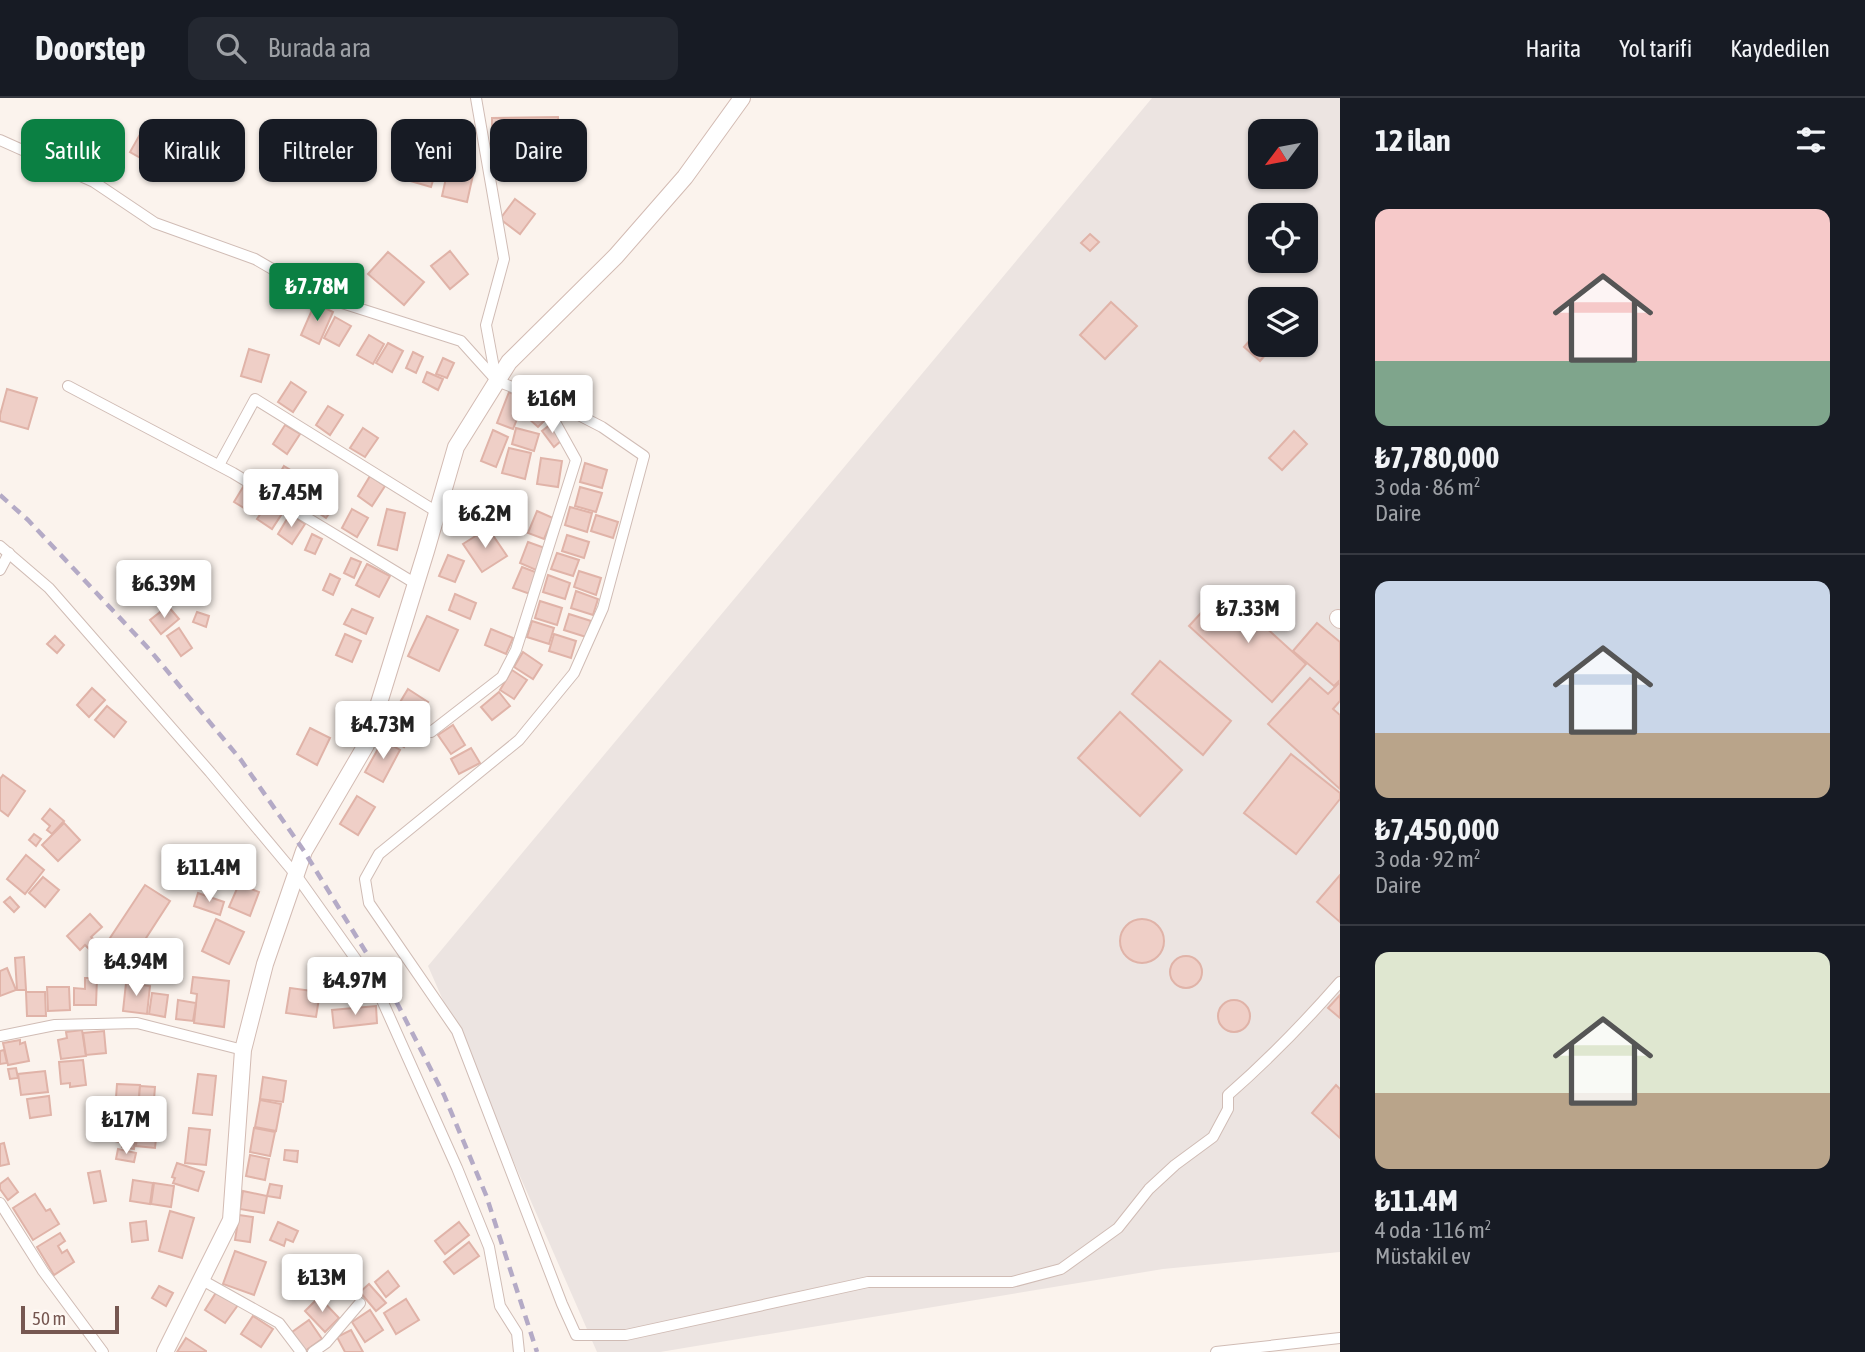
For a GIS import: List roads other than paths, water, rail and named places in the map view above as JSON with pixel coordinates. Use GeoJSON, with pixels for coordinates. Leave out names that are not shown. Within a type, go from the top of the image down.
{"type":"FeatureCollection","features":[{"type":"Feature","properties":{"kind":"street"},"geometry":{"type":"LineString","coordinates":[[476,98],[504,259],[486,325],[497,381]]}},
{"type":"Feature","properties":{"kind":"street"},"geometry":{"type":"LineString","coordinates":[[165,1352],[231,1220],[243,1050],[265,964],[304,850],[366,745],[456,447],[509,362],[616,256],[685,177],[742,98]]}},
{"type":"Feature","properties":{"kind":"street"},"geometry":{"type":"LineString","coordinates":[[0,140],[94,182],[155,223],[255,259],[317,295],[461,341],[497,381],[564,407],[602,427],[644,456],[603,608],[574,673],[519,740],[379,854],[365,879],[369,903],[457,1031],[576,1335],[626,1335],[868,1282],[1012,1282],[1061,1269],[1118,1228],[1149,1189],[1175,1165],[1213,1137],[1228,1109],[1228,1095],[1299,1028],[1340,982]]}},
{"type":"Feature","properties":{"kind":"street"},"geometry":{"type":"LineString","coordinates":[[68,386],[219,465],[416,584]]}},
{"type":"Feature","properties":{"kind":"street"},"geometry":{"type":"LineString","coordinates":[[378,705],[431,732],[502,677],[516,650],[576,460],[551,415],[535,396]]}},
{"type":"Feature","properties":{"kind":"street"},"geometry":{"type":"LineString","coordinates":[[219,465],[255,399],[437,512]]}},
{"type":"Feature","properties":{"kind":"street"},"geometry":{"type":"LineString","coordinates":[[0,570],[5,549],[49,588],[296,875],[377,989],[485,1235],[500,1306],[517,1333],[519,1352]]}},
{"type":"Feature","properties":{"kind":"street"},"geometry":{"type":"LineString","coordinates":[[0,1036],[55,1025],[137,1023],[243,1050]]}},
{"type":"Feature","properties":{"kind":"street"},"geometry":{"type":"LineString","coordinates":[[0,1203],[43,1271],[103,1352]]}},
{"type":"Feature","properties":{"kind":"street"},"geometry":{"type":"LineString","coordinates":[[202,1280],[279,1324],[301,1352]]}},
{"type":"Feature","properties":{"kind":"street"},"geometry":{"type":"LineString","coordinates":[[313,1352],[326,1343],[360,1303]]}},
{"type":"Feature","properties":{"kind":"street"},"geometry":{"type":"LineString","coordinates":[[1216,1352],[1340,1338]]}},
{"type":"Feature","properties":{"kind":"railway"},"geometry":{"type":"LineString","coordinates":[[0,495],[28,520],[149,649],[241,760],[304,851],[397,1003],[444,1095],[486,1195],[537,1352]]}}]}
